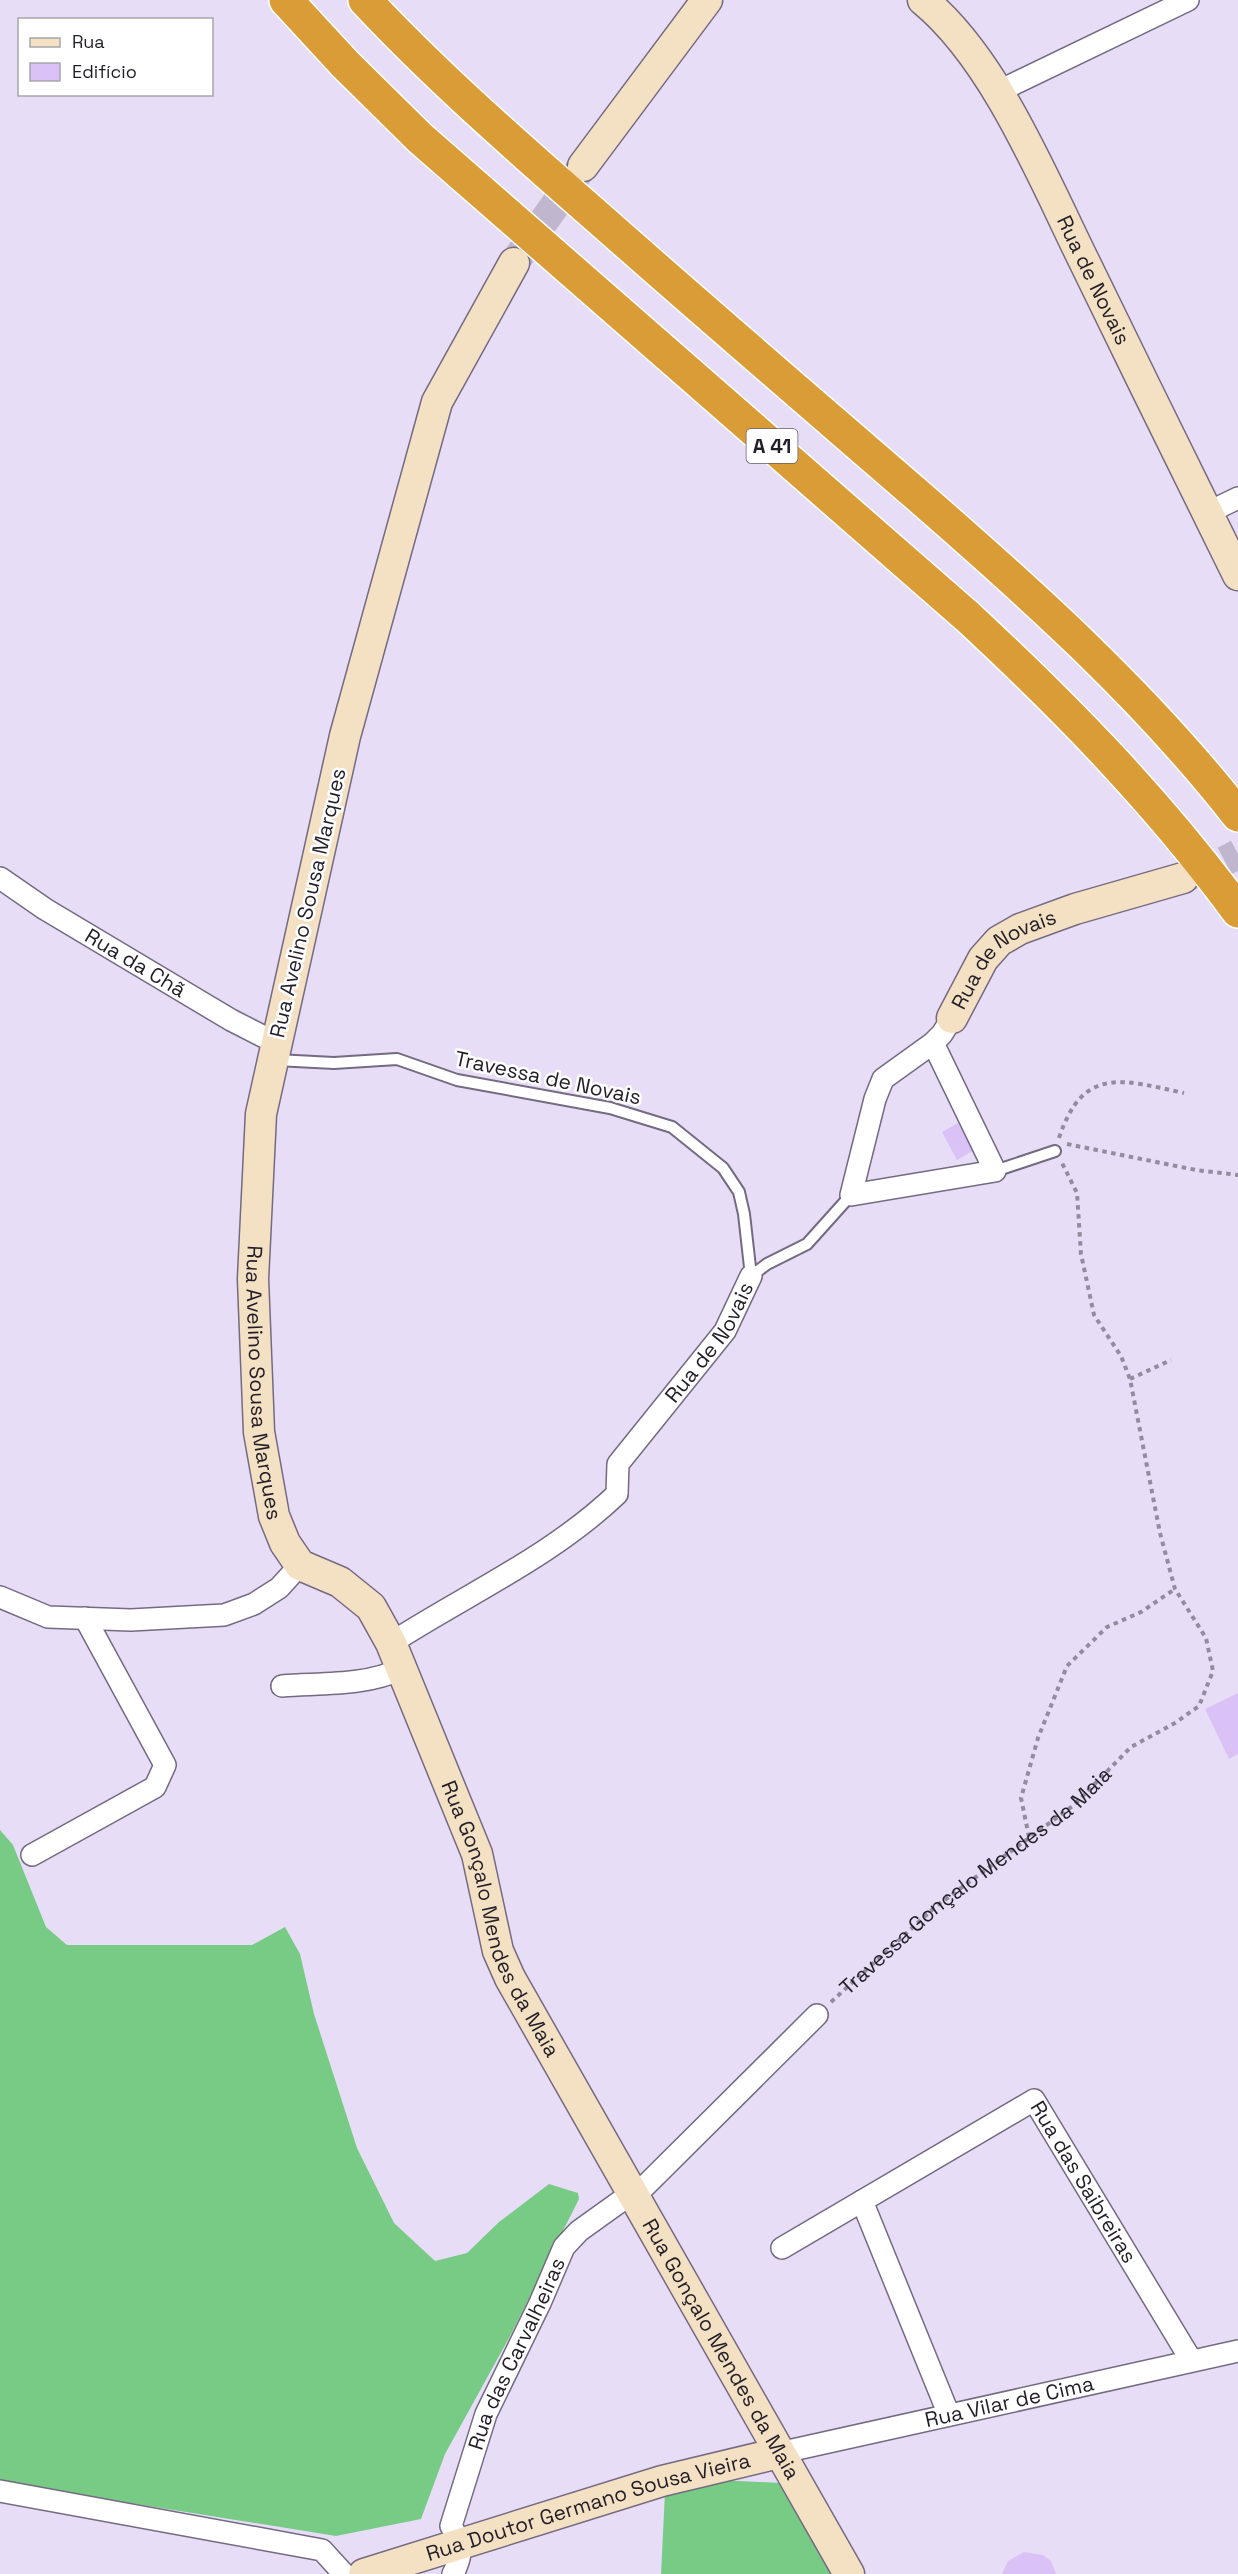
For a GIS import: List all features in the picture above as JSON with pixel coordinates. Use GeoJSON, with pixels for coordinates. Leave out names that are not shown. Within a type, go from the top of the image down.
{"type":"FeatureCollection","features":[{"type":"Feature","properties":{"kind":"highway","name":"A 41"},"geometry":{"type":"LineString","coordinates":[[286,0],[345,64],[428,146],[968,617],[1024,669],[1077,721],[1145,795],[1194,852],[1238,911]]}},
{"type":"Feature","properties":{"kind":"highway","name":"A 41"},"geometry":{"type":"LineString","coordinates":[[365,0],[409,46],[495,128],[968,538],[1077,638],[1151,714],[1238,815]]}},
{"type":"Feature","properties":{"kind":"street"},"geometry":{"type":"LineString","coordinates":[[584,166],[707,0]]}},
{"type":"Feature","properties":{"kind":"street","name":"Rua de Novais"},"geometry":{"type":"LineString","coordinates":[[923,0],[937,12],[967,47],[1018,126],[1238,575]]}},
{"type":"Feature","properties":{"kind":"street"},"geometry":{"type":"LineString","coordinates":[[997,92],[1188,0]]}},
{"type":"Feature","properties":{"kind":"street","name":"Rua Avelino Sousa Marques"},"geometry":{"type":"LineString","coordinates":[[300,1565],[285,1543],[274,1516],[260,1432],[253,1280],[261,1114],[345,736],[437,402],[513,263]]}},
{"type":"Feature","properties":{"kind":"street"},"geometry":{"type":"LineString","coordinates":[[1207,513],[1238,498]]}},
{"type":"Feature","properties":{"kind":"street","name":"Rua da Chã"},"geometry":{"type":"LineString","coordinates":[[0,878],[45,909],[231,1020],[275,1051]]}},
{"type":"Feature","properties":{"kind":"street","name":"Rua de Novais"},"geometry":{"type":"LineString","coordinates":[[851,1195],[875,1099],[883,1079],[942,1034],[983,959],[999,941],[1020,929],[1075,909],[1183,878]]}},
{"type":"Feature","properties":{"kind":"street"},"geometry":{"type":"LineString","coordinates":[[851,1195],[995,1171],[933,1043]]}},
{"type":"Feature","properties":{"kind":"street","name":"Rua de Novais"},"geometry":{"type":"LineString","coordinates":[[282,1686],[356,1682],[387,1675],[396,1656],[590,1520],[617,1494],[618,1464],[725,1330],[751,1276]]}},
{"type":"Feature","properties":{"kind":"street"},"geometry":{"type":"LineString","coordinates":[[0,1597],[48,1617],[131,1620],[224,1615],[254,1604],[279,1588],[300,1565]]}},
{"type":"Feature","properties":{"kind":"street","name":"Rua Gonçalo Mendes da Maia"},"geometry":{"type":"LineString","coordinates":[[300,1565],[340,1582],[371,1606],[396,1656],[477,1854],[498,1951],[510,1978],[849,2574]]}},
{"type":"Feature","properties":{"kind":"street"},"geometry":{"type":"LineString","coordinates":[[32,1855],[155,1787],[165,1765],[85,1618]]}},
{"type":"Feature","properties":{"kind":"street"},"geometry":{"type":"LineString","coordinates":[[633,2195],[817,2015]]}},
{"type":"Feature","properties":{"kind":"street","name":"Rua das Saibreiras"},"geometry":{"type":"LineString","coordinates":[[782,2248],[1034,2100],[1191,2360]]}},
{"type":"Feature","properties":{"kind":"street","name":"Rua das Carvalheiras"},"geometry":{"type":"LineString","coordinates":[[461,2543],[452,2526],[486,2414],[540,2303],[564,2247],[579,2231],[633,2195]]}},
{"type":"Feature","properties":{"kind":"street"},"geometry":{"type":"LineString","coordinates":[[862,2201],[949,2415]]}},
{"type":"Feature","properties":{"kind":"street","name":"Rua Vilar de Cima"},"geometry":{"type":"LineString","coordinates":[[779,2453],[1238,2350]]}},
{"type":"Feature","properties":{"kind":"street","name":"Rua Doutor Germano Sousa Vieira"},"geometry":{"type":"LineString","coordinates":[[364,2574],[662,2481],[779,2453]]}},
{"type":"Feature","properties":{"kind":"street"},"geometry":{"type":"LineString","coordinates":[[0,2491],[322,2550],[344,2574]]}},
{"type":"Feature","properties":{"kind":"street"},"geometry":{"type":"LineString","coordinates":[[453,2574],[459,2562],[461,2543]]}},
{"type":"Feature","properties":{"kind":"lane","name":"Travessa de Novais"},"geometry":{"type":"LineString","coordinates":[[275,1051],[334,1063],[397,1059],[457,1080],[610,1108],[672,1127],[723,1168],[739,1192],[744,1214],[751,1276]]}},
{"type":"Feature","properties":{"kind":"lane"},"geometry":{"type":"LineString","coordinates":[[995,1171],[1056,1146]]}},
{"type":"Feature","properties":{"kind":"lane","name":"Rua de Novais"},"geometry":{"type":"LineString","coordinates":[[751,1276],[767,1264],[807,1244],[851,1195]]}},
{"type":"Feature","properties":{"kind":"path"},"geometry":{"type":"LineString","coordinates":[[1029,1837],[1021,1798],[1038,1738],[1067,1666],[1107,1627],[1141,1612],[1175,1589],[1160,1533],[1130,1379],[1121,1356],[1094,1316],[1081,1254],[1077,1192],[1056,1146],[1065,1118],[1085,1092],[1104,1082],[1128,1081],[1184,1093]]}},
{"type":"Feature","properties":{"kind":"path"},"geometry":{"type":"LineString","coordinates":[[1056,1146],[1238,1175]]}},
{"type":"Feature","properties":{"kind":"path"},"geometry":{"type":"LineString","coordinates":[[1130,1379],[1171,1360]]}},
{"type":"Feature","properties":{"kind":"path","name":"Travessa Gonçalo Mendes da Maia"},"geometry":{"type":"LineString","coordinates":[[817,2015],[935,1906],[1074,1805],[1131,1747],[1175,1723],[1199,1706],[1213,1671],[1206,1638],[1175,1589]]}},
{"type":"Feature","properties":{"kind":"green space"},"geometry":{"type":"Polygon","coordinates":[[[0,1830],[13,1845],[46,1927],[67,1945],[252,1945],[285,1927],[300,1954],[314,2014],[357,2148],[394,2223],[435,2261],[467,2253],[499,2222],[549,2184],[578,2193],[579,2199],[509,2338],[445,2454],[421,2519],[336,2536],[55,2491],[0,2480],[0,1830]]]}},
{"type":"Feature","properties":{"kind":"green space"},"geometry":{"type":"Polygon","coordinates":[[[719,2480],[781,2483],[841,2574],[661,2574],[665,2492],[719,2480]]]}},
{"type":"Feature","properties":{"kind":"building"},"geometry":{"type":"Polygon","coordinates":[[[958,1123],[974,1150],[957,1160],[942,1132],[958,1123]]]}},
{"type":"Feature","properties":{"kind":"building"},"geometry":{"type":"Polygon","coordinates":[[[1238,1693],[1238,1754],[1229,1759],[1205,1709],[1238,1693]]]}},
{"type":"Feature","properties":{"kind":"building"},"geometry":{"type":"Polygon","coordinates":[[[1024,2552],[1043,2555],[1051,2561],[1056,2574],[1002,2574],[1008,2561],[1024,2552]]]}},
{"type":"Feature","properties":{"kind":"tunnel"},"geometry":{"type":"LineString","coordinates":[[514,263],[580,170]]}},
{"type":"Feature","properties":{"kind":"tunnel"},"geometry":{"type":"LineString","coordinates":[[1183,878],[1238,854]]}}]}
